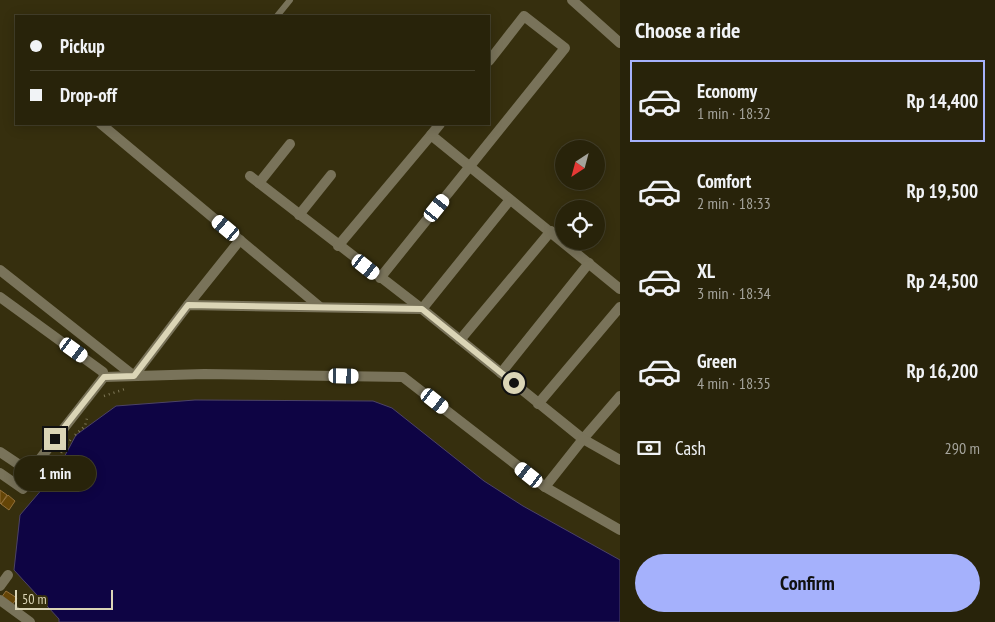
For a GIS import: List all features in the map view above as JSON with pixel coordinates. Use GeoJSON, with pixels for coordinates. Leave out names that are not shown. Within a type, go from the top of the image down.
{"type":"FeatureCollection","features":[{"type":"Feature","properties":{"kind":"street"},"geometry":{"type":"LineString","coordinates":[[572,0],[620,43]]}},
{"type":"Feature","properties":{"kind":"street"},"geometry":{"type":"LineString","coordinates":[[380,278],[565,48],[524,16],[490,61]]}},
{"type":"Feature","properties":{"kind":"street"},"geometry":{"type":"LineString","coordinates":[[102,125],[320,307]]}},
{"type":"Feature","properties":{"kind":"street"},"geometry":{"type":"LineString","coordinates":[[338,246],[439,125]]}},
{"type":"Feature","properties":{"kind":"street"},"geometry":{"type":"LineString","coordinates":[[431,135],[620,289]]}},
{"type":"Feature","properties":{"kind":"street"},"geometry":{"type":"LineString","coordinates":[[290,144],[255,179],[338,246],[422,309],[583,439],[620,460]]}},
{"type":"Feature","properties":{"kind":"street"},"geometry":{"type":"LineString","coordinates":[[299,215],[331,175]]}},
{"type":"Feature","properties":{"kind":"street"},"geometry":{"type":"LineString","coordinates":[[422,309],[509,200]]}},
{"type":"Feature","properties":{"kind":"street"},"geometry":{"type":"LineString","coordinates":[[460,340],[551,231]]}},
{"type":"Feature","properties":{"kind":"street"},"geometry":{"type":"LineString","coordinates":[[134,376],[240,240]]}},
{"type":"Feature","properties":{"kind":"street"},"geometry":{"type":"LineString","coordinates":[[501,373],[589,263]]}},
{"type":"Feature","properties":{"kind":"street"},"geometry":{"type":"LineString","coordinates":[[0,270],[134,376]]}},
{"type":"Feature","properties":{"kind":"street"},"geometry":{"type":"LineString","coordinates":[[0,297],[103,372],[104,377]]}},
{"type":"Feature","properties":{"kind":"street"},"geometry":{"type":"LineString","coordinates":[[188,305],[422,309]]}},
{"type":"Feature","properties":{"kind":"street"},"geometry":{"type":"LineString","coordinates":[[538,404],[620,307]]}},
{"type":"Feature","properties":{"kind":"street"},"geometry":{"type":"LineString","coordinates":[[104,377],[204,374],[403,377],[545,487],[620,530]]}},
{"type":"Feature","properties":{"kind":"street"},"geometry":{"type":"LineString","coordinates":[[0,452],[24,468],[32,469],[104,377]]}},
{"type":"Feature","properties":{"kind":"street"},"geometry":{"type":"LineString","coordinates":[[545,487],[619,398]]}},
{"type":"Feature","properties":{"kind":"street"},"geometry":{"type":"LineString","coordinates":[[0,472],[22,489]]}},
{"type":"Feature","properties":{"kind":"street"},"geometry":{"type":"LineString","coordinates":[[0,586],[8,575]]}},
{"type":"Feature","properties":{"kind":"street"},"geometry":{"type":"LineString","coordinates":[[0,600],[30,622]]}},
{"type":"Feature","properties":{"kind":"lane"},"geometry":{"type":"LineString","coordinates":[[278,15],[290,0]]}},
{"type":"Feature","properties":{"kind":"path"},"geometry":{"type":"LineString","coordinates":[[100,398],[126,388]]}},
{"type":"Feature","properties":{"kind":"path"},"geometry":{"type":"LineString","coordinates":[[22,489],[29,490],[38,482],[71,438],[85,426],[87,417]]}},
{"type":"Feature","properties":{"kind":"shaded area"},"geometry":{"type":"Polygon","coordinates":[[[195,400],[373,401],[392,408],[484,481],[523,506],[620,560],[620,622],[59,622],[59,619],[14,570],[20,515],[55,474],[76,435],[116,406],[195,400]]]}},
{"type":"Feature","properties":{"kind":"building"},"geometry":{"type":"Polygon","coordinates":[[[0,490],[7,495],[1,504],[0,503],[0,490]]]}},
{"type":"Feature","properties":{"kind":"building"},"geometry":{"type":"Polygon","coordinates":[[[8,495],[15,501],[9,510],[1,504],[8,495]]]}},
{"type":"Feature","properties":{"kind":"building"},"geometry":{"type":"Polygon","coordinates":[[[6,591],[17,598],[12,605],[1,598],[6,591]]]}},
{"type":"Feature","properties":{"kind":"route"},"geometry":{"type":"LineString","coordinates":[[55,439],[104,377],[134,376],[188,305],[422,309],[514,383]]}}]}
